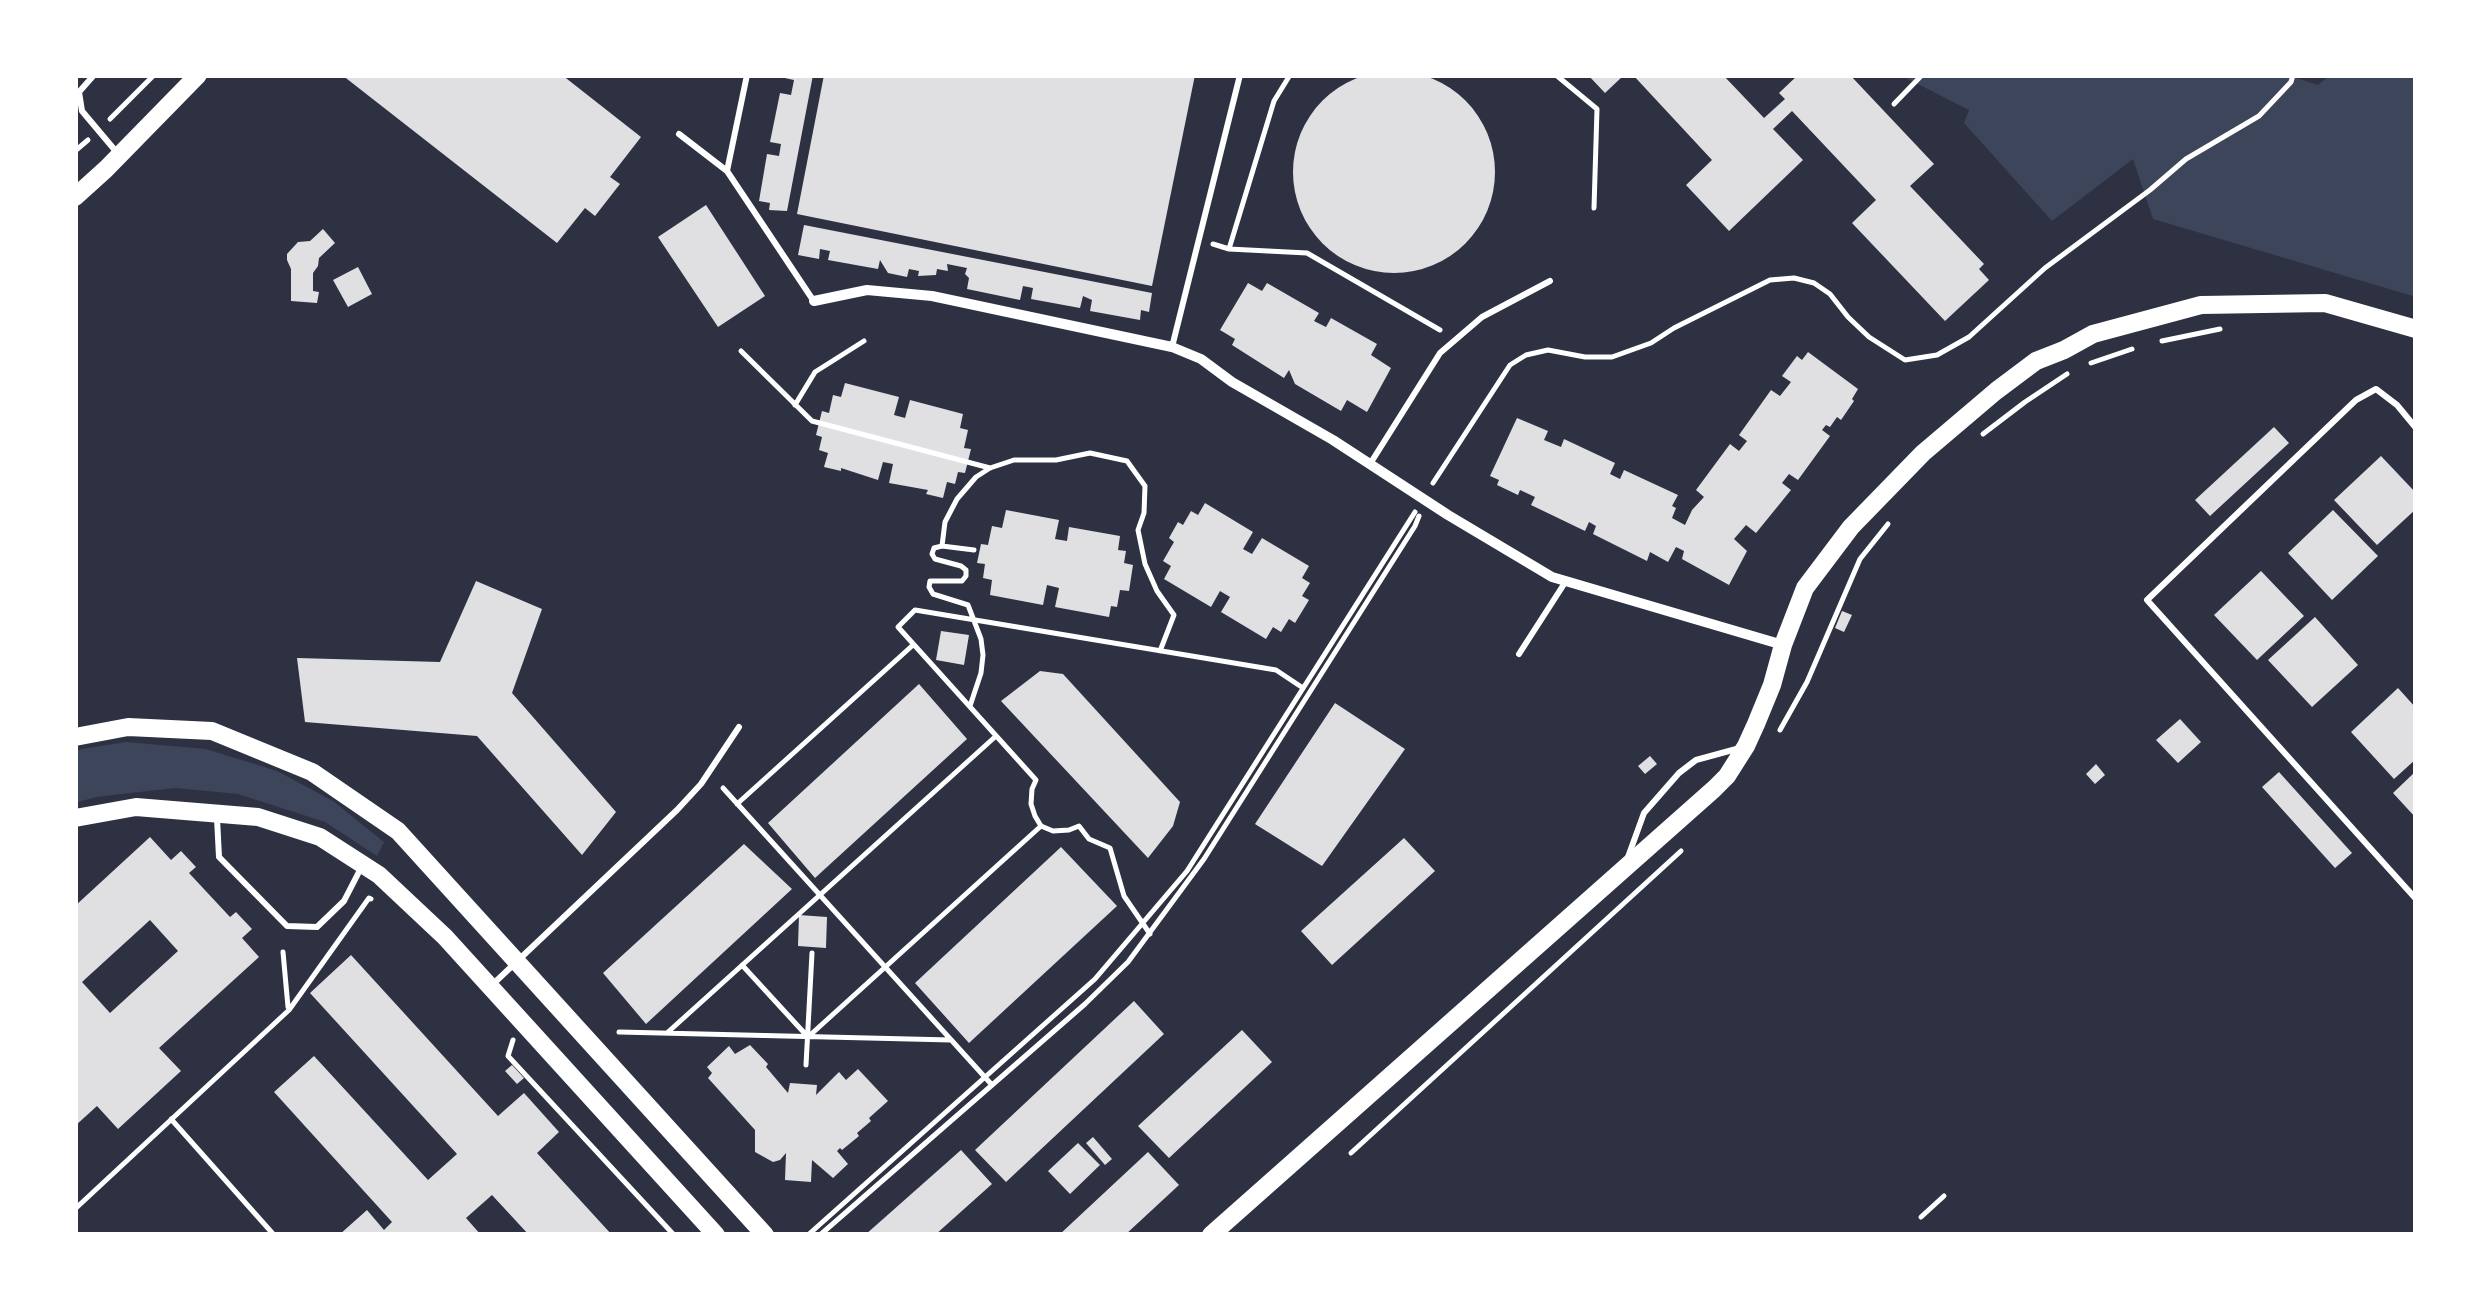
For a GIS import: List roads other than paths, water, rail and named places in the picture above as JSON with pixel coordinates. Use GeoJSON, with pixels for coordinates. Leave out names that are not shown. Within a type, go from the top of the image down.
{"type":"FeatureCollection","features":[{"type":"Feature","properties":{"kind":"street"},"geometry":{"type":"LineString","coordinates":[[75,197],[120,156],[189,78]]}},
{"type":"Feature","properties":{"kind":"street"},"geometry":{"type":"LineString","coordinates":[[814,301],[867,290],[932,296],[1172,347],[1200,359],[1552,577],[1783,645]]}},
{"type":"Feature","properties":{"kind":"street"},"geometry":{"type":"LineString","coordinates":[[1211,1235],[1714,790],[1746,746],[1772,685],[1805,588],[1851,528],[1923,454],[1996,391],[2036,361],[2093,334],[2200,305],[2325,303],[2416,328]]}},
{"type":"Feature","properties":{"kind":"street"},"geometry":{"type":"LineString","coordinates":[[75,737],[128,727],[212,730],[312,772],[398,832],[764,1235]]}},
{"type":"Feature","properties":{"kind":"street"},"geometry":{"type":"LineString","coordinates":[[75,818],[136,808],[258,817],[320,837],[380,875],[444,937],[716,1235]]}},
{"type":"Feature","properties":{"kind":"lane"},"geometry":{"type":"LineString","coordinates":[[94,75],[79,92],[82,111],[120,156]]}},
{"type":"Feature","properties":{"kind":"lane"},"geometry":{"type":"LineString","coordinates":[[727,171],[747,75]]}},
{"type":"Feature","properties":{"kind":"lane"},"geometry":{"type":"LineString","coordinates":[[1172,347],[1240,75]]}},
{"type":"Feature","properties":{"kind":"lane"},"geometry":{"type":"LineString","coordinates":[[679,134],[727,171],[814,301]]}},
{"type":"Feature","properties":{"kind":"lane"},"geometry":{"type":"LineString","coordinates":[[1370,464],[1440,354],[1482,317],[1550,281]]}},
{"type":"Feature","properties":{"kind":"lane"},"geometry":{"type":"LineString","coordinates":[[2416,428],[2376,390],[2356,400],[2147,600],[2416,899]]}},
{"type":"Feature","properties":{"kind":"lane"},"geometry":{"type":"LineString","coordinates":[[1519,654],[1566,581]]}},
{"type":"Feature","properties":{"kind":"lane"},"geometry":{"type":"LineString","coordinates":[[489,987],[678,810],[701,784],[739,727]]}},
{"type":"Feature","properties":{"kind":"lane"},"geometry":{"type":"LineString","coordinates":[[1624,868],[1644,813],[1679,774],[1696,760],[1746,746]]}},
{"type":"Feature","properties":{"kind":"lane"},"geometry":{"type":"LineString","coordinates":[[216,812],[219,857],[287,926],[317,927],[344,901],[362,865]]}}]}
